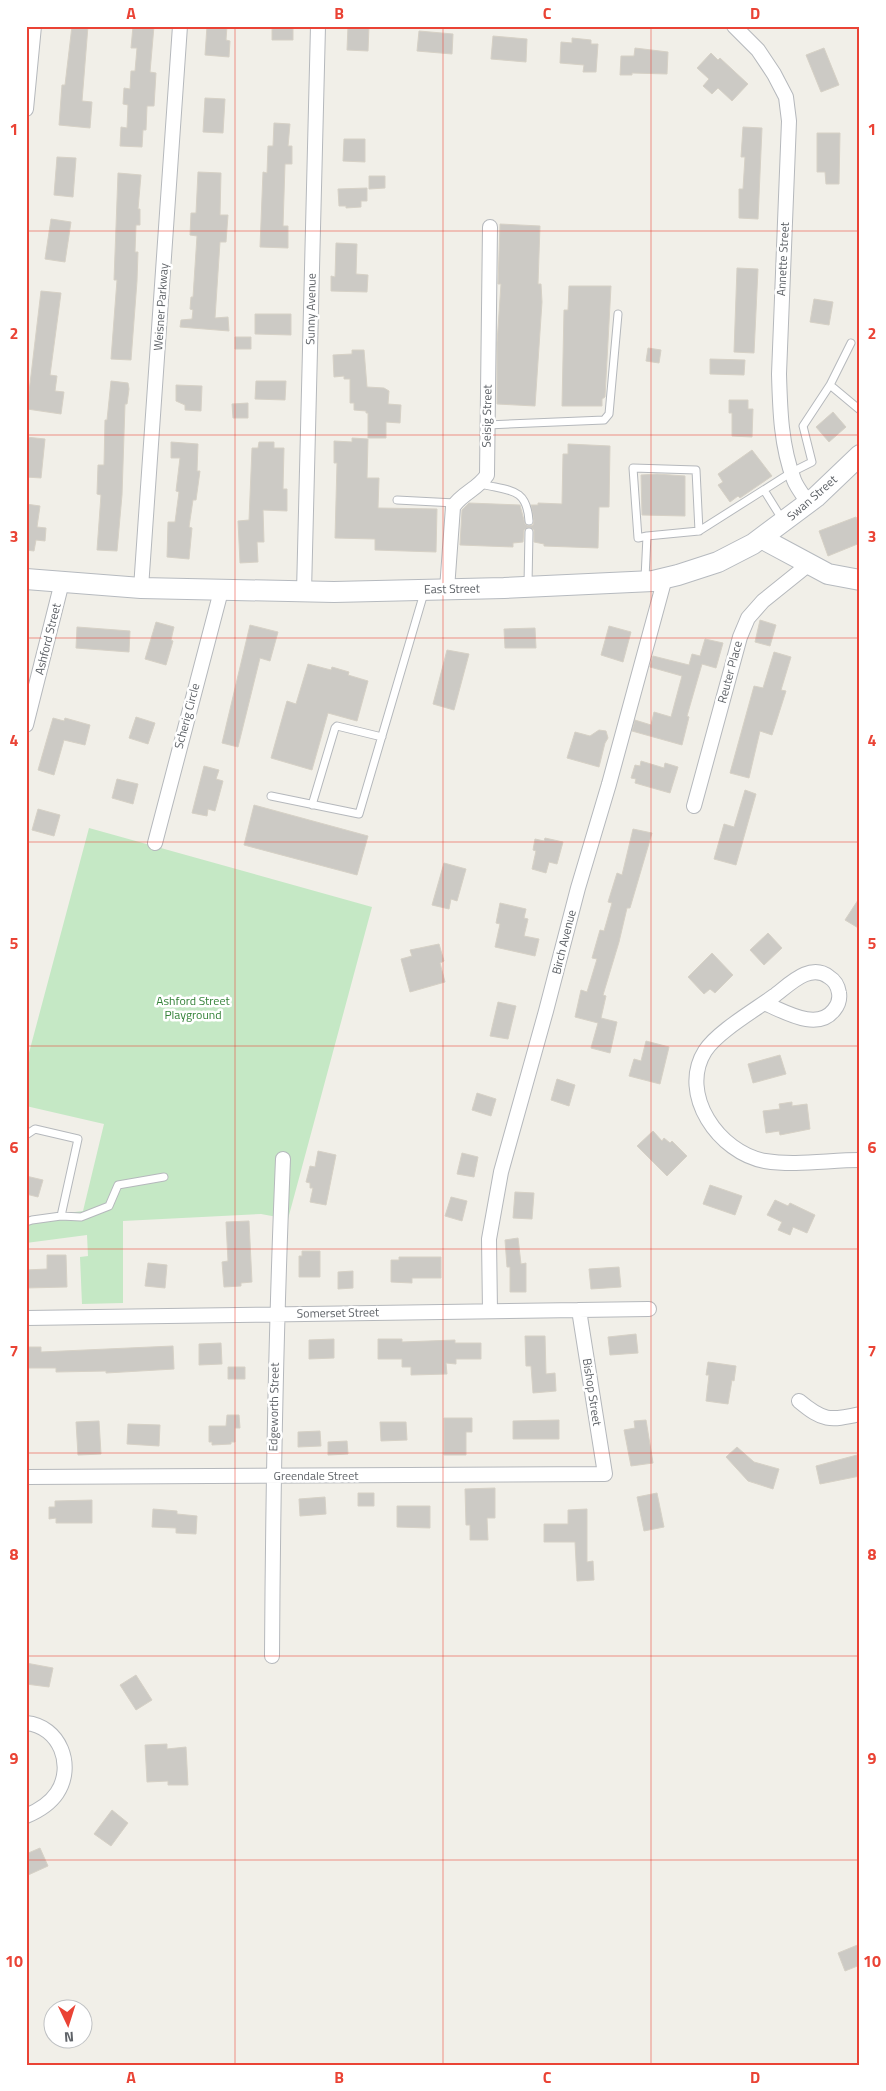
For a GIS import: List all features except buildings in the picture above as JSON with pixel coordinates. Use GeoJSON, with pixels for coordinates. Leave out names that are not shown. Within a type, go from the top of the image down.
{"type":"FeatureCollection","features":[{"type":"Feature","properties":{"kind":"main road","name":"Swan Street"},"geometry":{"type":"LineString","coordinates":[[761,538],[784,523],[808,503],[860,455]]}},
{"type":"Feature","properties":{"kind":"main road","name":"East Street"},"geometry":{"type":"LineString","coordinates":[[26,579],[141,588],[304,592],[528,587],[645,581],[665,578],[718,562],[761,538]]}},
{"type":"Feature","properties":{"kind":"main road"},"geometry":{"type":"LineString","coordinates":[[761,538],[828,574],[860,580]]}},
{"type":"Feature","properties":{"kind":"street"},"geometry":{"type":"LineString","coordinates":[[26,109],[34,26]]}},
{"type":"Feature","properties":{"kind":"street","name":"Weisner Parkway"},"geometry":{"type":"LineString","coordinates":[[141,588],[180,26]]}},
{"type":"Feature","properties":{"kind":"street","name":"Sunny Avenue"},"geometry":{"type":"LineString","coordinates":[[304,592],[318,26]]}},
{"type":"Feature","properties":{"kind":"street","name":"Annette Street"},"geometry":{"type":"LineString","coordinates":[[734,26],[758,50],[786,97],[789,121],[779,374],[782,442],[794,482],[808,503]]}},
{"type":"Feature","properties":{"kind":"street","name":"Seisig Street"},"geometry":{"type":"LineString","coordinates":[[481,484],[487,475],[490,227]]}},
{"type":"Feature","properties":{"kind":"street"},"geometry":{"type":"LineString","coordinates":[[447,589],[452,507],[459,498],[481,484]]}},
{"type":"Feature","properties":{"kind":"street","name":"Reuter Place"},"geometry":{"type":"LineString","coordinates":[[694,806],[740,637],[748,618],[763,601],[809,564]]}},
{"type":"Feature","properties":{"kind":"street","name":"Birch Avenue"},"geometry":{"type":"LineString","coordinates":[[490,1311],[489,1239],[501,1172],[665,578]]}},
{"type":"Feature","properties":{"kind":"street","name":"Ashford Street"},"geometry":{"type":"LineString","coordinates":[[26,725],[62,582]]}},
{"type":"Feature","properties":{"kind":"street","name":"Scherig Circle"},"geometry":{"type":"LineString","coordinates":[[155,843],[221,591]]}},
{"type":"Feature","properties":{"kind":"street"},"geometry":{"type":"LineString","coordinates":[[764,1003],[796,1017],[817,1020],[831,1014],[836,1008],[839,993],[833,980],[820,972],[805,974],[764,1003],[718,1037],[705,1051],[698,1071],[698,1091],[703,1111],[712,1128],[726,1143],[763,1161],[860,1160]]}},
{"type":"Feature","properties":{"kind":"street","name":"Edgeworth Street"},"geometry":{"type":"LineString","coordinates":[[272,1656],[276,1314],[283,1159]]}},
{"type":"Feature","properties":{"kind":"street","name":"Somerset Street"},"geometry":{"type":"LineString","coordinates":[[26,1318],[649,1309]]}},
{"type":"Feature","properties":{"kind":"street","name":"Bishop Street"},"geometry":{"type":"LineString","coordinates":[[580,1310],[605,1474]]}},
{"type":"Feature","properties":{"kind":"street"},"geometry":{"type":"LineString","coordinates":[[799,1401],[812,1412],[824,1418],[836,1419],[860,1414]]}},
{"type":"Feature","properties":{"kind":"street","name":"Greendale Street"},"geometry":{"type":"LineString","coordinates":[[26,1477],[605,1474]]}},
{"type":"Feature","properties":{"kind":"street"},"geometry":{"type":"LineString","coordinates":[[26,1723],[44,1728],[55,1737],[63,1752],[65,1767],[63,1780],[58,1792],[49,1803],[26,1816]]}},
{"type":"Feature","properties":{"kind":"lane"},"geometry":{"type":"LineString","coordinates":[[487,425],[604,420],[609,414],[618,314]]}},
{"type":"Feature","properties":{"kind":"lane"},"geometry":{"type":"LineString","coordinates":[[698,531],[696,470],[633,468],[638,538],[698,531],[792,472],[812,462],[803,426],[830,385],[852,343]]}},
{"type":"Feature","properties":{"kind":"lane"},"geometry":{"type":"LineString","coordinates":[[830,385],[860,410]]}},
{"type":"Feature","properties":{"kind":"lane"},"geometry":{"type":"LineString","coordinates":[[481,484],[511,491],[522,496],[528,507],[529,520]]}},
{"type":"Feature","properties":{"kind":"lane"},"geometry":{"type":"LineString","coordinates":[[764,490],[784,523]]}},
{"type":"Feature","properties":{"kind":"lane"},"geometry":{"type":"LineString","coordinates":[[396,500],[456,503]]}},
{"type":"Feature","properties":{"kind":"lane"},"geometry":{"type":"LineString","coordinates":[[528,587],[529,532]]}},
{"type":"Feature","properties":{"kind":"lane"},"geometry":{"type":"LineString","coordinates":[[645,581],[647,536]]}},
{"type":"Feature","properties":{"kind":"lane"},"geometry":{"type":"LineString","coordinates":[[272,796],[359,814],[425,590]]}},
{"type":"Feature","properties":{"kind":"lane"},"geometry":{"type":"LineString","coordinates":[[312,805],[337,726],[382,737]]}},
{"type":"Feature","properties":{"kind":"lane"},"geometry":{"type":"LineString","coordinates":[[26,1135],[34,1129],[78,1139],[61,1216]]}},
{"type":"Feature","properties":{"kind":"lane"},"geometry":{"type":"LineString","coordinates":[[26,1222],[61,1216],[81,1217],[109,1206],[118,1185],[164,1177]]}},
{"type":"Feature","properties":{"kind":"green space","name":"Ashford Street Playground"},"geometry":{"type":"Polygon","coordinates":[[[89,828],[372,907],[288,1219],[261,1214],[123,1221],[123,1303],[82,1304],[80,1257],[88,1256],[87,1235],[26,1243],[26,1218],[83,1211],[104,1124],[26,1106],[26,1064],[89,828]]]}}]}
